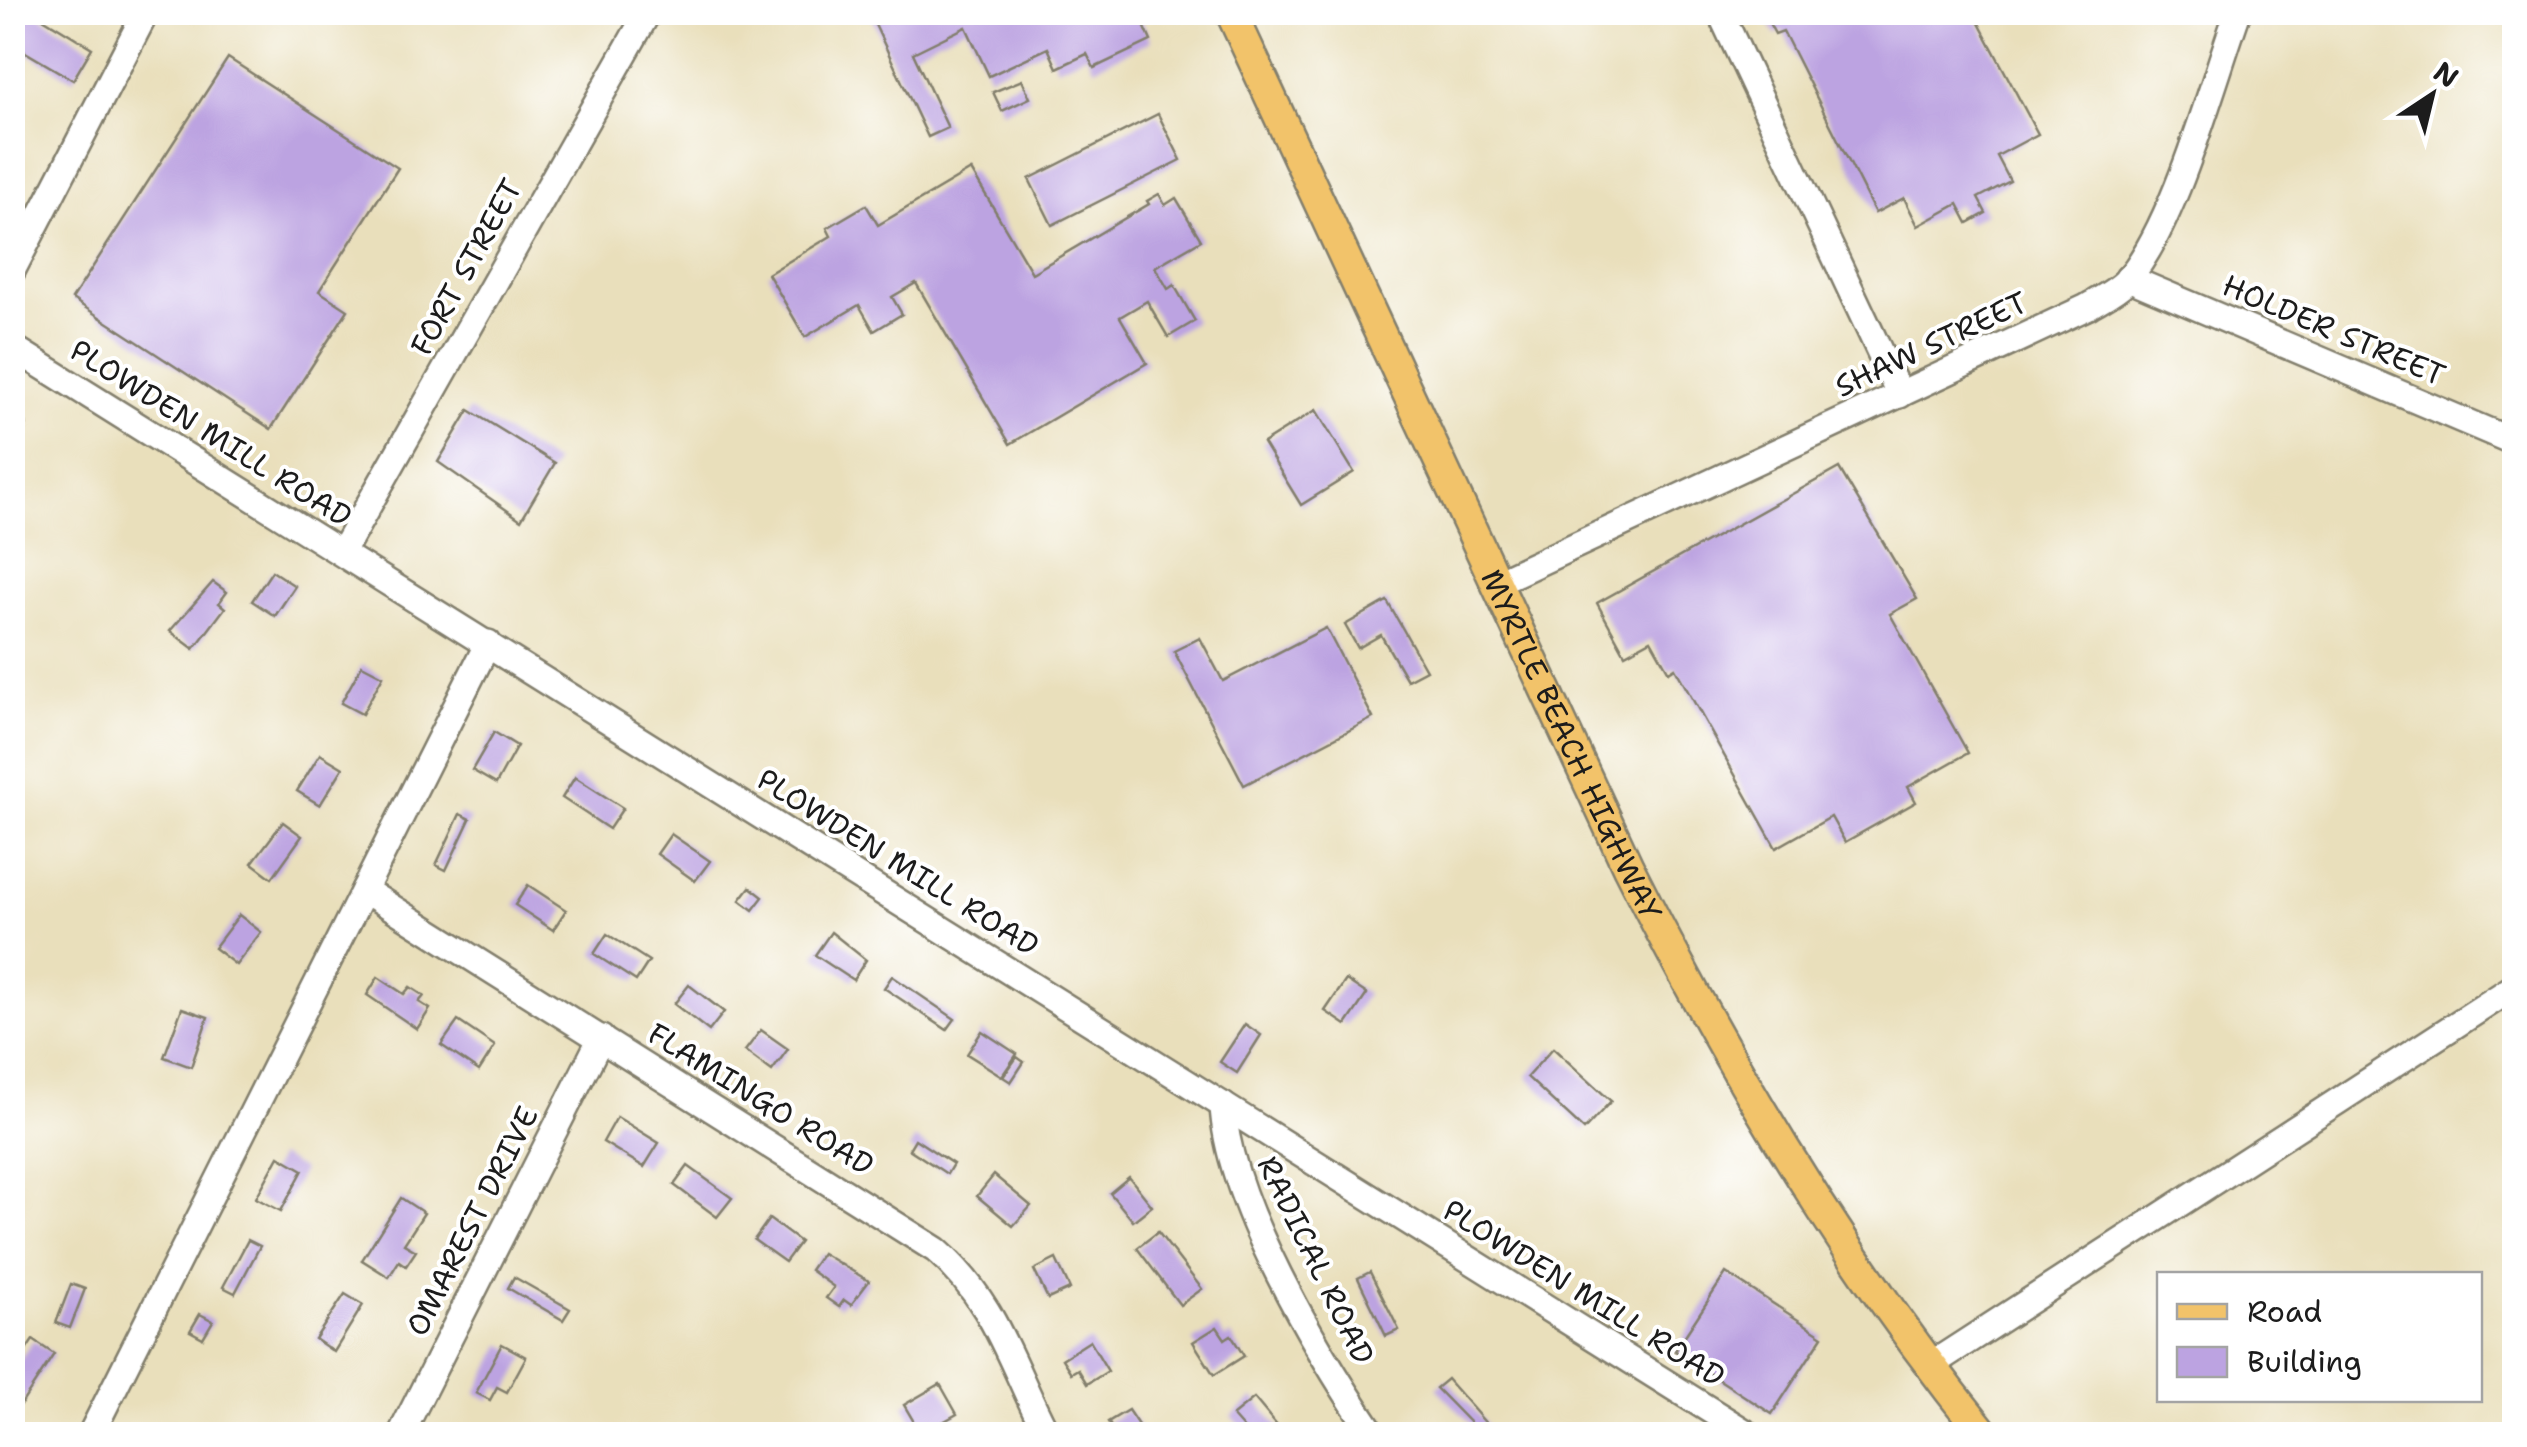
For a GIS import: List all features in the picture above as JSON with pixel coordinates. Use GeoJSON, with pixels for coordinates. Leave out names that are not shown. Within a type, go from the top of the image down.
{"type":"FeatureCollection","features":[{"type":"Feature","properties":{"kind":"main road","name":"MYRTLE BEACH HIGHWAY"},"geometry":{"type":"LineString","coordinates":[[1231,12],[1495,583],[1697,1004],[1928,1366],[1984,1434]]}},
{"type":"Feature","properties":{"kind":"street"},"geometry":{"type":"LineString","coordinates":[[12,270],[146,12]]}},
{"type":"Feature","properties":{"kind":"street","name":"FORT STREET"},"geometry":{"type":"LineString","coordinates":[[342,552],[648,12]]}},
{"type":"Feature","properties":{"kind":"street"},"geometry":{"type":"LineString","coordinates":[[1720,12],[1900,395]]}},
{"type":"Feature","properties":{"kind":"street","name":"SHAW STREET"},"geometry":{"type":"LineString","coordinates":[[1495,583],[2087,306],[2128,278],[2151,244],[2169,202],[2238,12]]}},
{"type":"Feature","properties":{"kind":"street","name":"HOLDER STREET"},"geometry":{"type":"LineString","coordinates":[[2128,278],[2514,442]]}},
{"type":"Feature","properties":{"kind":"street","name":"PLOWDEN MILL ROAD"},"geometry":{"type":"LineString","coordinates":[[12,347],[1748,1434]]}},
{"type":"Feature","properties":{"kind":"street"},"geometry":{"type":"LineString","coordinates":[[90,1434],[488,643]]}},
{"type":"Feature","properties":{"kind":"street","name":"FLAMINGO ROAD"},"geometry":{"type":"LineString","coordinates":[[364,890],[884,1214],[944,1257],[997,1322],[1047,1434]]}},
{"type":"Feature","properties":{"kind":"street"},"geometry":{"type":"LineString","coordinates":[[1928,1366],[2514,987]]}},
{"type":"Feature","properties":{"kind":"street","name":"OMAREST DRIVE"},"geometry":{"type":"LineString","coordinates":[[401,1434],[601,1038]]}},
{"type":"Feature","properties":{"kind":"street","name":"RADICAL ROAD"},"geometry":{"type":"LineString","coordinates":[[1223,1105],[1228,1149],[1266,1242],[1322,1354],[1372,1434]]}},
{"type":"Feature","properties":{"kind":"building"},"geometry":{"type":"Polygon","coordinates":[[[12,12],[33,12],[92,48],[73,80],[15,46],[12,50],[12,12]]]}},
{"type":"Feature","properties":{"kind":"building"},"geometry":{"type":"Polygon","coordinates":[[[869,12],[1138,12],[1151,41],[1094,68],[1087,54],[1057,68],[1048,48],[989,76],[966,27],[913,53],[948,128],[928,137],[869,12]]]}},
{"type":"Feature","properties":{"kind":"building"},"geometry":{"type":"Polygon","coordinates":[[[1763,12],[1973,12],[2038,134],[1997,156],[2010,181],[1978,198],[1986,213],[1968,223],[1958,204],[1918,226],[1904,198],[1875,213],[1783,31],[1775,34],[1763,12]]]}},
{"type":"Feature","properties":{"kind":"building"},"geometry":{"type":"Polygon","coordinates":[[[228,58],[398,168],[319,291],[348,310],[271,429],[72,299],[228,58]]]}},
{"type":"Feature","properties":{"kind":"building"},"geometry":{"type":"Polygon","coordinates":[[[1022,80],[1030,98],[1002,111],[993,92],[1022,80]]]}},
{"type":"Feature","properties":{"kind":"building"},"geometry":{"type":"Polygon","coordinates":[[[1158,114],[1181,160],[1052,225],[1029,179],[1158,114]]]}},
{"type":"Feature","properties":{"kind":"building"},"geometry":{"type":"Polygon","coordinates":[[[971,170],[1032,273],[1149,204],[1147,201],[1159,194],[1165,205],[1176,198],[1201,240],[1155,267],[1168,289],[1174,285],[1195,321],[1168,337],[1147,301],[1120,317],[1147,363],[1010,444],[916,283],[892,297],[902,314],[874,331],[859,305],[805,337],[768,274],[831,236],[827,228],[866,205],[878,225],[971,170]]]}},
{"type":"Feature","properties":{"kind":"building"},"geometry":{"type":"Polygon","coordinates":[[[469,410],[555,463],[521,520],[438,462],[469,410]]]}},
{"type":"Feature","properties":{"kind":"building"},"geometry":{"type":"Polygon","coordinates":[[[1316,410],[1354,472],[1301,505],[1263,443],[1316,410]]]}},
{"type":"Feature","properties":{"kind":"building"},"geometry":{"type":"Polygon","coordinates":[[[12,416],[26,423],[15,444],[12,443],[12,416]]]}},
{"type":"Feature","properties":{"kind":"building"},"geometry":{"type":"Polygon","coordinates":[[[1839,468],[1917,599],[1890,614],[1968,753],[1908,787],[1916,802],[1845,842],[1831,817],[1776,848],[1675,668],[1669,672],[1651,640],[1625,654],[1597,603],[1839,468]]]}},
{"type":"Feature","properties":{"kind":"building"},"geometry":{"type":"Polygon","coordinates":[[[272,571],[295,586],[275,616],[252,601],[272,571]]]}},
{"type":"Feature","properties":{"kind":"building"},"geometry":{"type":"Polygon","coordinates":[[[213,582],[227,592],[219,603],[225,608],[194,649],[170,631],[213,582]]]}},
{"type":"Feature","properties":{"kind":"building"},"geometry":{"type":"Polygon","coordinates":[[[1387,601],[1426,670],[1407,680],[1381,635],[1358,648],[1345,625],[1387,601]]]}},
{"type":"Feature","properties":{"kind":"building"},"geometry":{"type":"Polygon","coordinates":[[[1326,628],[1373,718],[1244,785],[1174,651],[1200,638],[1223,681],[1326,628]]]}},
{"type":"Feature","properties":{"kind":"building"},"geometry":{"type":"Polygon","coordinates":[[[362,665],[383,676],[362,714],[341,703],[362,665]]]}},
{"type":"Feature","properties":{"kind":"building"},"geometry":{"type":"Polygon","coordinates":[[[494,732],[517,746],[496,784],[472,770],[494,732]]]}},
{"type":"Feature","properties":{"kind":"building"},"geometry":{"type":"Polygon","coordinates":[[[320,754],[343,768],[320,805],[297,791],[320,754]]]}},
{"type":"Feature","properties":{"kind":"building"},"geometry":{"type":"Polygon","coordinates":[[[575,777],[623,808],[609,829],[562,798],[575,777]]]}},
{"type":"Feature","properties":{"kind":"building"},"geometry":{"type":"Polygon","coordinates":[[[460,814],[470,819],[446,870],[436,865],[460,814]]]}},
{"type":"Feature","properties":{"kind":"building"},"geometry":{"type":"Polygon","coordinates":[[[283,822],[302,836],[272,878],[252,863],[283,822]]]}},
{"type":"Feature","properties":{"kind":"building"},"geometry":{"type":"Polygon","coordinates":[[[671,834],[710,861],[695,881],[657,854],[671,834]]]}},
{"type":"Feature","properties":{"kind":"building"},"geometry":{"type":"Polygon","coordinates":[[[528,885],[566,910],[553,930],[515,905],[528,885]]]}},
{"type":"Feature","properties":{"kind":"building"},"geometry":{"type":"Polygon","coordinates":[[[750,887],[763,897],[753,910],[740,900],[750,887]]]}},
{"type":"Feature","properties":{"kind":"building"},"geometry":{"type":"Polygon","coordinates":[[[239,915],[261,932],[236,965],[214,948],[239,915]]]}},
{"type":"Feature","properties":{"kind":"building"},"geometry":{"type":"Polygon","coordinates":[[[831,932],[866,960],[853,980],[815,955],[831,932]]]}},
{"type":"Feature","properties":{"kind":"building"},"geometry":{"type":"Polygon","coordinates":[[[607,934],[649,961],[636,981],[594,954],[607,934]]]}},
{"type":"Feature","properties":{"kind":"building"},"geometry":{"type":"Polygon","coordinates":[[[892,976],[955,1019],[947,1030],[884,988],[892,976]]]}},
{"type":"Feature","properties":{"kind":"building"},"geometry":{"type":"Polygon","coordinates":[[[378,977],[404,994],[410,987],[424,996],[419,1002],[430,1009],[417,1029],[367,995],[378,977]]]}},
{"type":"Feature","properties":{"kind":"building"},"geometry":{"type":"Polygon","coordinates":[[[1346,980],[1367,994],[1346,1025],[1325,1011],[1346,980]]]}},
{"type":"Feature","properties":{"kind":"building"},"geometry":{"type":"Polygon","coordinates":[[[689,985],[724,1012],[709,1031],[674,1004],[689,985]]]}},
{"type":"Feature","properties":{"kind":"building"},"geometry":{"type":"Polygon","coordinates":[[[182,1008],[208,1017],[191,1067],[164,1057],[182,1008]]]}},
{"type":"Feature","properties":{"kind":"building"},"geometry":{"type":"Polygon","coordinates":[[[458,1021],[495,1046],[479,1071],[441,1045],[458,1021]]]}},
{"type":"Feature","properties":{"kind":"building"},"geometry":{"type":"Polygon","coordinates":[[[1245,1024],[1261,1035],[1237,1073],[1220,1062],[1245,1024]]]}},
{"type":"Feature","properties":{"kind":"building"},"geometry":{"type":"Polygon","coordinates":[[[761,1030],[788,1049],[772,1071],[745,1051],[761,1030]]]}},
{"type":"Feature","properties":{"kind":"building"},"geometry":{"type":"Polygon","coordinates":[[[982,1031],[1017,1054],[1002,1076],[967,1054],[982,1031]]]}},
{"type":"Feature","properties":{"kind":"building"},"geometry":{"type":"Polygon","coordinates":[[[1553,1048],[1611,1101],[1584,1130],[1527,1077],[1553,1048]]]}},
{"type":"Feature","properties":{"kind":"building"},"geometry":{"type":"Polygon","coordinates":[[[1017,1057],[1024,1062],[1011,1082],[1003,1077],[1017,1057]]]}},
{"type":"Feature","properties":{"kind":"building"},"geometry":{"type":"Polygon","coordinates":[[[617,1117],[659,1143],[644,1167],[603,1142],[617,1117]]]}},
{"type":"Feature","properties":{"kind":"building"},"geometry":{"type":"Polygon","coordinates":[[[915,1139],[953,1164],[947,1174],[909,1149],[915,1139]]]}},
{"type":"Feature","properties":{"kind":"building"},"geometry":{"type":"Polygon","coordinates":[[[279,1156],[303,1170],[281,1211],[256,1198],[279,1156]]]}},
{"type":"Feature","properties":{"kind":"building"},"geometry":{"type":"Polygon","coordinates":[[[688,1166],[732,1198],[717,1217],[674,1185],[688,1166]]]}},
{"type":"Feature","properties":{"kind":"building"},"geometry":{"type":"Polygon","coordinates":[[[994,1175],[1031,1206],[1013,1226],[977,1196],[994,1175]]]}},
{"type":"Feature","properties":{"kind":"building"},"geometry":{"type":"Polygon","coordinates":[[[1129,1177],[1152,1206],[1133,1221],[1110,1193],[1129,1177]]]}},
{"type":"Feature","properties":{"kind":"building"},"geometry":{"type":"Polygon","coordinates":[[[401,1198],[424,1213],[404,1244],[416,1251],[406,1266],[399,1261],[389,1277],[362,1260],[401,1198]]]}},
{"type":"Feature","properties":{"kind":"building"},"geometry":{"type":"Polygon","coordinates":[[[769,1219],[800,1242],[785,1262],[754,1240],[769,1219]]]}},
{"type":"Feature","properties":{"kind":"building"},"geometry":{"type":"Polygon","coordinates":[[[1158,1232],[1202,1289],[1180,1305],[1137,1248],[1158,1232]]]}},
{"type":"Feature","properties":{"kind":"building"},"geometry":{"type":"Polygon","coordinates":[[[248,1240],[260,1246],[235,1293],[223,1287],[248,1240]]]}},
{"type":"Feature","properties":{"kind":"building"},"geometry":{"type":"Polygon","coordinates":[[[822,1253],[869,1281],[851,1305],[844,1300],[839,1307],[826,1298],[834,1287],[810,1270],[822,1253]]]}},
{"type":"Feature","properties":{"kind":"building"},"geometry":{"type":"Polygon","coordinates":[[[1056,1259],[1070,1289],[1048,1299],[1034,1270],[1056,1259]]]}},
{"type":"Feature","properties":{"kind":"building"},"geometry":{"type":"Polygon","coordinates":[[[1370,1272],[1399,1330],[1386,1336],[1358,1278],[1370,1272]]]}},
{"type":"Feature","properties":{"kind":"building"},"geometry":{"type":"Polygon","coordinates":[[[1726,1273],[1823,1336],[1772,1414],[1675,1351],[1726,1273]]]}},
{"type":"Feature","properties":{"kind":"building"},"geometry":{"type":"Polygon","coordinates":[[[514,1277],[570,1309],[563,1320],[508,1288],[514,1277]]]}},
{"type":"Feature","properties":{"kind":"building"},"geometry":{"type":"Polygon","coordinates":[[[71,1284],[85,1289],[70,1328],[56,1323],[71,1284]]]}},
{"type":"Feature","properties":{"kind":"building"},"geometry":{"type":"Polygon","coordinates":[[[345,1294],[363,1305],[334,1352],[315,1339],[345,1294]]]}},
{"type":"Feature","properties":{"kind":"building"},"geometry":{"type":"Polygon","coordinates":[[[200,1314],[213,1321],[203,1338],[190,1331],[200,1314]]]}},
{"type":"Feature","properties":{"kind":"building"},"geometry":{"type":"Polygon","coordinates":[[[1217,1327],[1225,1339],[1231,1335],[1244,1356],[1214,1375],[1193,1342],[1217,1327]]]}},
{"type":"Feature","properties":{"kind":"building"},"geometry":{"type":"Polygon","coordinates":[[[33,1340],[54,1354],[18,1409],[12,1406],[12,1371],[33,1340]]]}},
{"type":"Feature","properties":{"kind":"building"},"geometry":{"type":"Polygon","coordinates":[[[1090,1341],[1108,1371],[1087,1384],[1078,1369],[1071,1373],[1062,1359],[1090,1341]]]}},
{"type":"Feature","properties":{"kind":"building"},"geometry":{"type":"Polygon","coordinates":[[[502,1344],[526,1357],[507,1392],[497,1387],[490,1400],[476,1393],[502,1344]]]}},
{"type":"Feature","properties":{"kind":"building"},"geometry":{"type":"Polygon","coordinates":[[[1447,1379],[1489,1427],[1481,1434],[1436,1388],[1447,1379]]]}},
{"type":"Feature","properties":{"kind":"building"},"geometry":{"type":"Polygon","coordinates":[[[940,1384],[957,1414],[921,1434],[904,1405],[940,1384]]]}},
{"type":"Feature","properties":{"kind":"building"},"geometry":{"type":"Polygon","coordinates":[[[1254,1398],[1284,1434],[1248,1434],[1232,1416],[1254,1398]]]}},
{"type":"Feature","properties":{"kind":"building"},"geometry":{"type":"Polygon","coordinates":[[[1128,1410],[1144,1434],[1116,1434],[1108,1422],[1128,1410]]]}}]}
